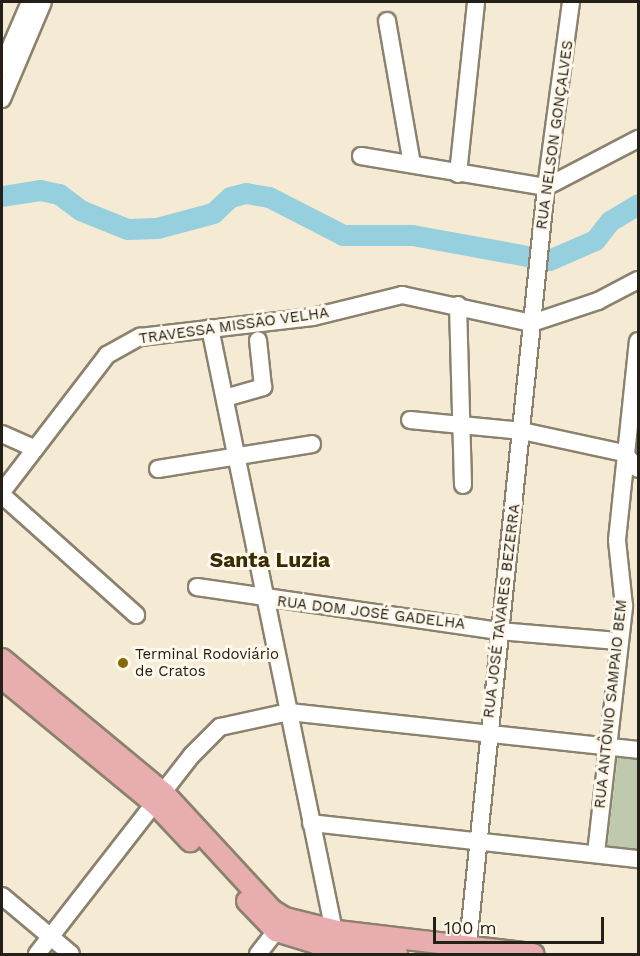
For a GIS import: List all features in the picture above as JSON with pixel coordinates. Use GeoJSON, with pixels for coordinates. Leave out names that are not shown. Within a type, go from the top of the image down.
{"type":"FeatureCollection","features":[{"type":"Feature","properties":{"kind":"main road"},"geometry":{"type":"LineString","coordinates":[[2,659],[37,698],[160,799],[233,878],[276,931],[336,939],[534,954]]}},
{"type":"Feature","properties":{"kind":"main road"},"geometry":{"type":"LineString","coordinates":[[2,678],[37,698]]}},
{"type":"Feature","properties":{"kind":"main road"},"geometry":{"type":"LineString","coordinates":[[233,878],[272,910],[336,939],[355,952],[397,954]]}},
{"type":"Feature","properties":{"kind":"street"},"geometry":{"type":"LineString","coordinates":[[2,67],[30,2]]}},
{"type":"Feature","properties":{"kind":"street"},"geometry":{"type":"LineString","coordinates":[[2,99],[43,2]]}},
{"type":"Feature","properties":{"kind":"street"},"geometry":{"type":"LineString","coordinates":[[458,174],[476,2]]}},
{"type":"Feature","properties":{"kind":"street","name":"RUA NELSON GONÇALVES"},"geometry":{"type":"LineString","coordinates":[[538,260],[571,2]]}},
{"type":"Feature","properties":{"kind":"street"},"geometry":{"type":"LineString","coordinates":[[387,21],[412,164]]}},
{"type":"Feature","properties":{"kind":"street"},"geometry":{"type":"LineString","coordinates":[[362,156],[458,174],[546,187],[639,139]]}},
{"type":"Feature","properties":{"kind":"street","name":"RUA JOSÉ TAVARES BEZERRA"},"geometry":{"type":"LineString","coordinates":[[467,950],[475,843],[522,431],[538,260]]}},
{"type":"Feature","properties":{"kind":"street"},"geometry":{"type":"LineString","coordinates":[[532,323],[580,308],[639,280]]}},
{"type":"Feature","properties":{"kind":"street","name":"TRAVESSA MISSÃO VELHA"},"geometry":{"type":"LineString","coordinates":[[35,449],[107,355],[140,337],[313,317],[402,295],[458,305],[532,323]]}},
{"type":"Feature","properties":{"kind":"street"},"geometry":{"type":"LineString","coordinates":[[458,305],[464,485]]}},
{"type":"Feature","properties":{"kind":"street"},"geometry":{"type":"LineString","coordinates":[[210,328],[240,459],[264,600],[336,939]]}},
{"type":"Feature","properties":{"kind":"street"},"geometry":{"type":"LineString","coordinates":[[225,399],[263,387],[258,340]]}},
{"type":"Feature","properties":{"kind":"street","name":"RUA ANTÔNIO SAMPAIO BEM"},"geometry":{"type":"LineString","coordinates":[[596,853],[618,641],[624,606],[616,563],[624,453],[639,341]]}},
{"type":"Feature","properties":{"kind":"street"},"geometry":{"type":"LineString","coordinates":[[410,420],[461,428],[522,431],[624,453],[639,469]]}},
{"type":"Feature","properties":{"kind":"street"},"geometry":{"type":"LineString","coordinates":[[2,434],[35,449],[2,493],[136,615]]}},
{"type":"Feature","properties":{"kind":"street"},"geometry":{"type":"LineString","coordinates":[[158,470],[240,459],[312,444]]}},
{"type":"Feature","properties":{"kind":"street","name":"RUA DOM JOSÉ GADELHA"},"geometry":{"type":"LineString","coordinates":[[197,587],[264,600],[499,631],[618,641]]}},
{"type":"Feature","properties":{"kind":"street"},"geometry":{"type":"LineString","coordinates":[[37,954],[220,727],[289,712],[639,750]]}},
{"type":"Feature","properties":{"kind":"street"},"geometry":{"type":"LineString","coordinates":[[312,823],[475,843],[639,859]]}},
{"type":"Feature","properties":{"kind":"street"},"geometry":{"type":"LineString","coordinates":[[2,896],[71,954]]}},
{"type":"Feature","properties":{"kind":"street"},"geometry":{"type":"LineString","coordinates":[[258,954],[276,931]]}},
{"type":"Feature","properties":{"kind":"green space"},"geometry":{"type":"Polygon","coordinates":[[[618,753],[638,755],[638,852],[607,849],[618,753]]]}},
{"type":"Feature","properties":{"kind":"waterway"},"geometry":{"type":"LineString","coordinates":[[2,196],[40,190],[59,194],[80,210],[127,229],[157,228],[213,213],[230,197],[246,193],[269,197],[343,235],[412,235],[549,260],[595,240],[610,221],[638,204]]}},
{"type":"Feature","properties":{"kind":"place","name":"Terminal Rodoviário de Cratos"},"geometry":{"type":"Point","coordinates":[123,663]}},
{"type":"Feature","properties":{"kind":"district","name":"Santa Luzia"},"geometry":{"type":"Point","coordinates":[270,560]}}]}
